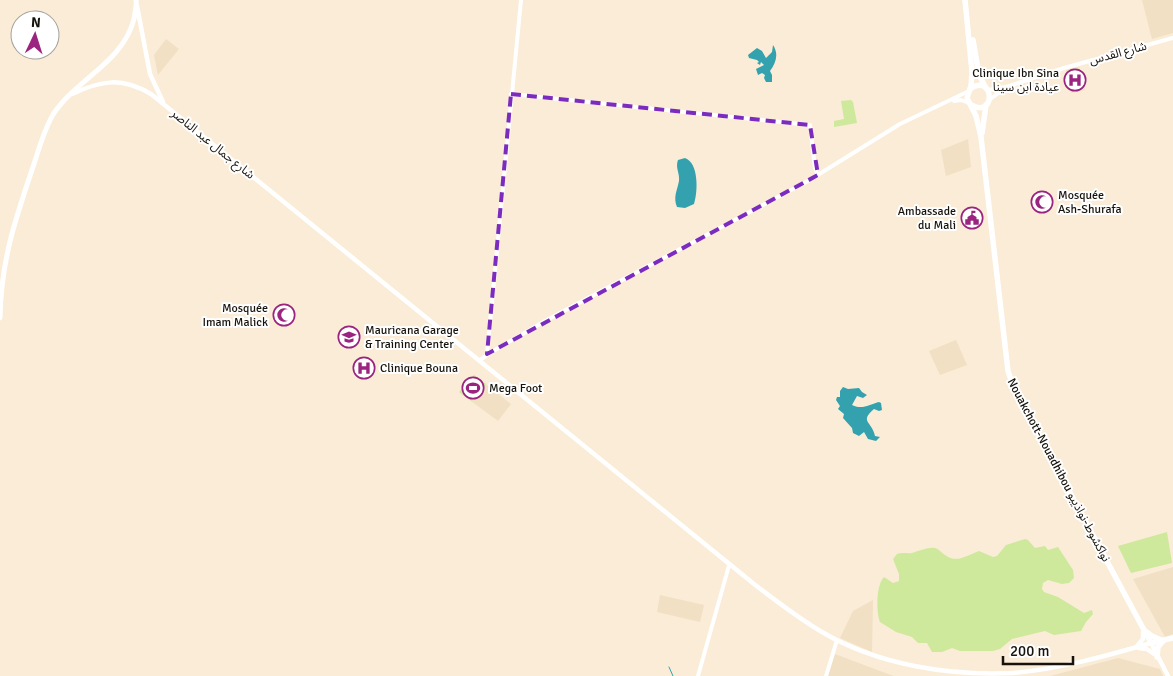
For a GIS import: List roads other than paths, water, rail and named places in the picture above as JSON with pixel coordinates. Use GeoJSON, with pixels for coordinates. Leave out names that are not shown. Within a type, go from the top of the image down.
{"type":"FeatureCollection","features":[{"type":"Feature","properties":{"kind":"highway"},"geometry":{"type":"LineString","coordinates":[[967,0],[978,70],[990,96],[988,103],[978,108],[970,104],[967,96],[970,90],[972,72],[967,0]]}},
{"type":"Feature","properties":{"kind":"highway"},"geometry":{"type":"LineString","coordinates":[[970,90],[978,85],[987,89]]}},
{"type":"Feature","properties":{"kind":"highway","name":"Nouakchott-Nouadhibou نواكشوط-نواذيبو"},"geometry":{"type":"LineString","coordinates":[[981,137],[988,103]]}},
{"type":"Feature","properties":{"kind":"highway","name":"Nouakchott-Nouadhibou نواكشوط-نواذيبو"},"geometry":{"type":"LineString","coordinates":[[970,104],[976,116],[981,137],[1002,334],[1010,380],[1151,643]]}},
{"type":"Feature","properties":{"kind":"highway"},"geometry":{"type":"LineString","coordinates":[[1143,628],[1152,636],[1163,640]]}},
{"type":"Feature","properties":{"kind":"highway"},"geometry":{"type":"LineString","coordinates":[[1151,643],[1173,638]]}},
{"type":"Feature","properties":{"kind":"highway"},"geometry":{"type":"LineString","coordinates":[[1157,657],[1158,647],[1163,640]]}},
{"type":"Feature","properties":{"kind":"main road"},"geometry":{"type":"LineString","coordinates":[[0,318],[2,278],[14,223],[47,126],[58,107],[121,48],[131,28],[136,2]]}},
{"type":"Feature","properties":{"kind":"main road","name":"شارع جمال عبد الناصر"},"geometry":{"type":"LineString","coordinates":[[136,2],[150,74],[163,104]]}},
{"type":"Feature","properties":{"kind":"main road","name":"شارع جمال عبد الناصر"},"geometry":{"type":"LineString","coordinates":[[72,94],[98,84],[117,82],[137,87],[163,104],[794,615],[837,640],[901,663],[974,673],[1013,673],[1046,669],[1151,643]]}},
{"type":"Feature","properties":{"kind":"main road"},"geometry":{"type":"LineString","coordinates":[[1131,649],[1142,642],[1144,637],[1143,628]]}},
{"type":"Feature","properties":{"kind":"main road"},"geometry":{"type":"LineString","coordinates":[[1151,643],[1168,676]]}},
{"type":"Feature","properties":{"kind":"main road"},"geometry":{"type":"LineString","coordinates":[[1131,649],[1145,648],[1157,657]]}},
{"type":"Feature","properties":{"kind":"street"},"geometry":{"type":"LineString","coordinates":[[487,354],[511,94],[522,0]]}},
{"type":"Feature","properties":{"kind":"street","name":"شارع القدس"},"geometry":{"type":"LineString","coordinates":[[1006,87],[1050,72],[1173,38]]}},
{"type":"Feature","properties":{"kind":"street"},"geometry":{"type":"LineString","coordinates":[[987,89],[1006,87]]}},
{"type":"Feature","properties":{"kind":"street"},"geometry":{"type":"LineString","coordinates":[[988,103],[1006,87]]}},
{"type":"Feature","properties":{"kind":"street"},"geometry":{"type":"LineString","coordinates":[[480,360],[487,354],[818,175],[900,124],[947,103],[970,90]]}},
{"type":"Feature","properties":{"kind":"street"},"geometry":{"type":"LineString","coordinates":[[511,94],[810,125],[815,168],[818,175]]}},
{"type":"Feature","properties":{"kind":"street"},"geometry":{"type":"LineString","coordinates":[[947,103],[961,100],[970,104]]}},
{"type":"Feature","properties":{"kind":"street"},"geometry":{"type":"LineString","coordinates":[[698,676],[730,564]]}},
{"type":"Feature","properties":{"kind":"street"},"geometry":{"type":"LineString","coordinates":[[826,676],[837,640]]}},
{"type":"Feature","properties":{"kind":"water"},"geometry":{"type":"Polygon","coordinates":[[[773,45],[776,55],[774,65],[770,71],[772,82],[766,82],[765,75],[762,73],[758,75],[756,69],[764,65],[761,62],[760,65],[757,63],[759,62],[757,60],[749,58],[748,55],[757,48],[762,51],[766,58],[772,52],[773,45]]]}},
{"type":"Feature","properties":{"kind":"water"},"geometry":{"type":"Polygon","coordinates":[[[685,158],[693,166],[697,185],[694,204],[685,208],[677,207],[675,200],[679,181],[677,163],[678,160],[685,158]]]}},
{"type":"Feature","properties":{"kind":"water"},"geometry":{"type":"Polygon","coordinates":[[[843,387],[848,389],[859,388],[867,395],[863,398],[857,396],[852,405],[862,407],[881,403],[882,410],[874,409],[867,417],[875,436],[880,437],[876,441],[868,439],[864,432],[859,436],[853,433],[852,428],[843,418],[844,414],[838,409],[840,406],[836,400],[837,397],[840,397],[840,391],[843,387]]]}},
{"type":"Feature","properties":{"kind":"waterway"},"geometry":{"type":"LineString","coordinates":[[669,667],[673,676]]}},
{"type":"Feature","properties":{"kind":"place","name":"Clinique Ibn Sina عيادة ابن سينا"},"geometry":{"type":"Point","coordinates":[1075,80]}},
{"type":"Feature","properties":{"kind":"place","name":"Mosquée Ash-Shurafa"},"geometry":{"type":"Point","coordinates":[1042,202]}},
{"type":"Feature","properties":{"kind":"place","name":"Ambassade du Mali"},"geometry":{"type":"Point","coordinates":[972,218]}},
{"type":"Feature","properties":{"kind":"place","name":"Mosquée Imam Malick"},"geometry":{"type":"Point","coordinates":[284,315]}},
{"type":"Feature","properties":{"kind":"place","name":"Mauricana Garage & Training Center"},"geometry":{"type":"Point","coordinates":[349,337]}},
{"type":"Feature","properties":{"kind":"place","name":"Clinique Bouna"},"geometry":{"type":"Point","coordinates":[364,368]}},
{"type":"Feature","properties":{"kind":"place","name":"Mega Foot"},"geometry":{"type":"Point","coordinates":[473,388]}}]}
